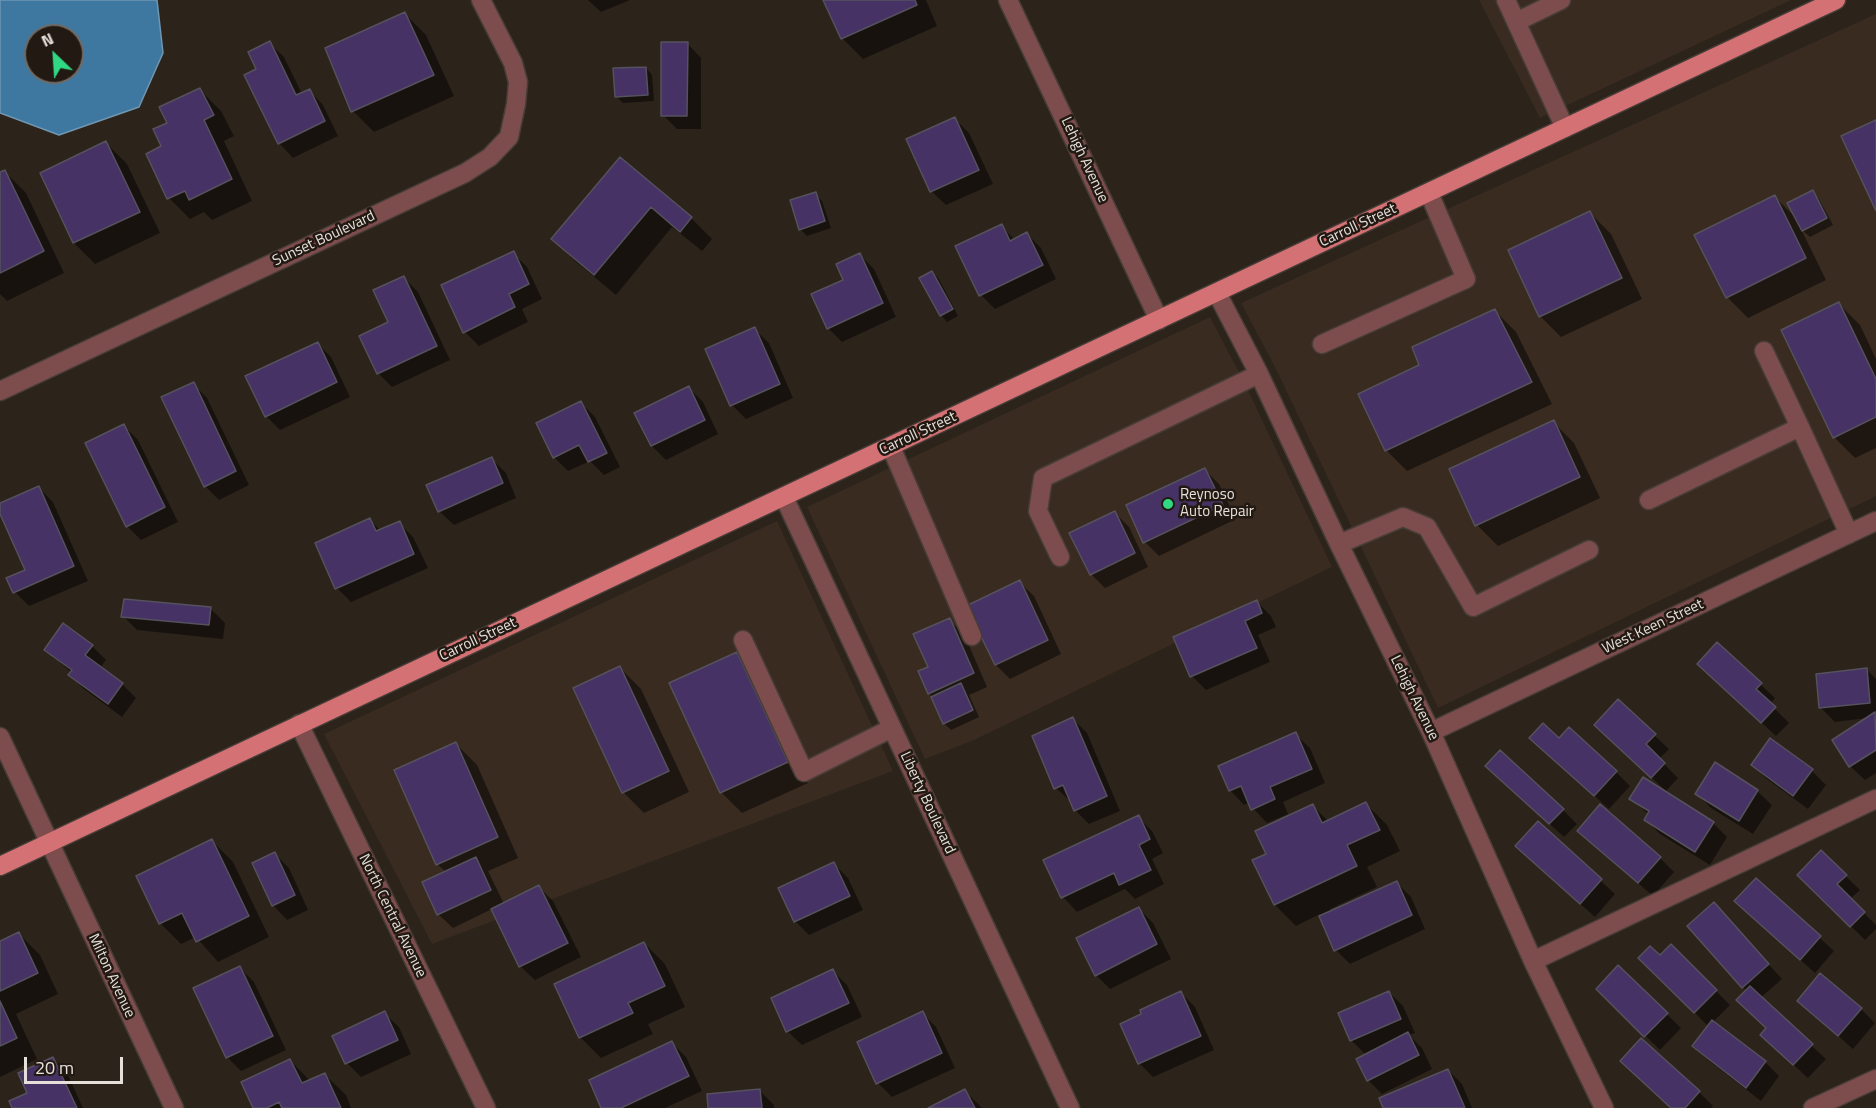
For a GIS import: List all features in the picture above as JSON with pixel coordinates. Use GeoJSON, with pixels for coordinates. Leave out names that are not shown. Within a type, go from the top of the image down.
{"type":"FeatureCollection","features":[{"type":"Feature","properties":{"kind":"main road","name":"Carroll Street"},"geometry":{"type":"LineString","coordinates":[[0,866],[1836,0]]}},
{"type":"Feature","properties":{"kind":"street","name":"Sunset Boulevard"},"geometry":{"type":"LineString","coordinates":[[0,391],[465,173],[490,157],[509,137],[518,82],[513,63],[481,0]]}},
{"type":"Feature","properties":{"kind":"street","name":"Lehigh Avenue"},"geometry":{"type":"LineString","coordinates":[[1008,0],[1159,320]]}},
{"type":"Feature","properties":{"kind":"street"},"geometry":{"type":"LineString","coordinates":[[1506,0],[1565,128]]}},
{"type":"Feature","properties":{"kind":"street"},"geometry":{"type":"LineString","coordinates":[[1516,22],[1561,0]]}},
{"type":"Feature","properties":{"kind":"street"},"geometry":{"type":"LineString","coordinates":[[1322,344],[1466,279],[1429,193]]}},
{"type":"Feature","properties":{"kind":"street","name":"Lehigh Avenue"},"geometry":{"type":"LineString","coordinates":[[1216,293],[1259,374],[1431,732],[1533,961],[1604,1108]]}},
{"type":"Feature","properties":{"kind":"street"},"geometry":{"type":"LineString","coordinates":[[1764,351],[1849,534]]}},
{"type":"Feature","properties":{"kind":"street"},"geometry":{"type":"LineString","coordinates":[[1060,557],[1038,511],[1043,478],[1259,374]]}},
{"type":"Feature","properties":{"kind":"street"},"geometry":{"type":"LineString","coordinates":[[1649,500],[1800,427]]}},
{"type":"Feature","properties":{"kind":"street"},"geometry":{"type":"LineString","coordinates":[[891,447],[972,636]]}},
{"type":"Feature","properties":{"kind":"street","name":"Liberty Boulevard"},"geometry":{"type":"LineString","coordinates":[[784,497],[1070,1108]]}},
{"type":"Feature","properties":{"kind":"street"},"geometry":{"type":"LineString","coordinates":[[1339,544],[1403,517],[1427,527],[1473,607],[1589,550]]}},
{"type":"Feature","properties":{"kind":"street","name":"West Keen Street"},"geometry":{"type":"LineString","coordinates":[[1431,732],[1876,521]]}},
{"type":"Feature","properties":{"kind":"street"},"geometry":{"type":"LineString","coordinates":[[743,640],[804,772],[892,729]]}},
{"type":"Feature","properties":{"kind":"street","name":"North Central Avenue"},"geometry":{"type":"LineString","coordinates":[[299,724],[486,1108]]}},
{"type":"Feature","properties":{"kind":"street","name":"Milton Avenue"},"geometry":{"type":"LineString","coordinates":[[0,737],[174,1108]]}},
{"type":"Feature","properties":{"kind":"street"},"geometry":{"type":"LineString","coordinates":[[1533,961],[1876,799]]}},
{"type":"Feature","properties":{"kind":"street"},"geometry":{"type":"LineString","coordinates":[[1814,1108],[1876,1079]]}},
{"type":"Feature","properties":{"kind":"shaded area"},"geometry":{"type":"Polygon","coordinates":[[[1479,0],[1791,0],[1540,118],[1479,0]]]}},
{"type":"Feature","properties":{"kind":"shaded area"},"geometry":{"type":"Polygon","coordinates":[[[1876,14],[1876,496],[1438,708],[1275,367],[1241,303],[1876,14]]]}},
{"type":"Feature","properties":{"kind":"shaded area"},"geometry":{"type":"Polygon","coordinates":[[[1210,317],[1244,382],[1332,567],[974,740],[925,759],[807,507],[1210,317]]]}},
{"type":"Feature","properties":{"kind":"shaded area"},"geometry":{"type":"Polygon","coordinates":[[[777,521],[893,771],[432,944],[324,734],[777,521]]]}},
{"type":"Feature","properties":{"kind":"water"},"geometry":{"type":"Polygon","coordinates":[[[0,0],[157,0],[163,53],[139,107],[59,135],[0,113],[0,0]]]}},
{"type":"Feature","properties":{"kind":"building"},"geometry":{"type":"Polygon","coordinates":[[[823,0],[915,0],[917,5],[841,39],[823,0]]]}},
{"type":"Feature","properties":{"kind":"building"},"geometry":{"type":"Polygon","coordinates":[[[405,12],[434,75],[351,112],[325,48],[405,12]]]}},
{"type":"Feature","properties":{"kind":"building"},"geometry":{"type":"Polygon","coordinates":[[[270,41],[296,95],[310,89],[325,121],[278,144],[244,75],[256,69],[248,52],[270,41]]]}},
{"type":"Feature","properties":{"kind":"building"},"geometry":{"type":"Polygon","coordinates":[[[661,42],[688,42],[687,116],[661,116],[661,42]]]}},
{"type":"Feature","properties":{"kind":"building"},"geometry":{"type":"Polygon","coordinates":[[[646,67],[648,95],[615,97],[613,68],[646,67]]]}},
{"type":"Feature","properties":{"kind":"building"},"geometry":{"type":"Polygon","coordinates":[[[200,88],[214,115],[204,120],[232,179],[189,200],[185,191],[167,199],[146,154],[161,146],[153,129],[167,123],[159,107],[200,88]]]}},
{"type":"Feature","properties":{"kind":"building"},"geometry":{"type":"Polygon","coordinates":[[[955,117],[979,170],[930,192],[906,139],[955,117]]]}},
{"type":"Feature","properties":{"kind":"building"},"geometry":{"type":"Polygon","coordinates":[[[1876,120],[1876,211],[1841,136],[1876,120]]]}},
{"type":"Feature","properties":{"kind":"building"},"geometry":{"type":"Polygon","coordinates":[[[106,141],[140,212],[73,243],[40,173],[106,141]]]}},
{"type":"Feature","properties":{"kind":"building"},"geometry":{"type":"Polygon","coordinates":[[[620,157],[692,217],[680,232],[651,207],[594,275],[551,239],[620,157]]]}},
{"type":"Feature","properties":{"kind":"building"},"geometry":{"type":"Polygon","coordinates":[[[5,170],[44,251],[0,273],[0,172],[5,170]]]}},
{"type":"Feature","properties":{"kind":"building"},"geometry":{"type":"Polygon","coordinates":[[[1813,190],[1827,218],[1802,231],[1787,203],[1813,190]]]}},
{"type":"Feature","properties":{"kind":"building"},"geometry":{"type":"Polygon","coordinates":[[[816,192],[825,221],[799,230],[790,200],[816,192]]]}},
{"type":"Feature","properties":{"kind":"building"},"geometry":{"type":"Polygon","coordinates":[[[1775,195],[1806,258],[1726,298],[1694,235],[1775,195]]]}},
{"type":"Feature","properties":{"kind":"building"},"geometry":{"type":"Polygon","coordinates":[[[1590,211],[1622,278],[1539,317],[1508,250],[1590,211]]]}},
{"type":"Feature","properties":{"kind":"building"},"geometry":{"type":"Polygon","coordinates":[[[1002,224],[1010,241],[1027,232],[1043,265],[979,296],[955,246],[1002,224]]]}},
{"type":"Feature","properties":{"kind":"building"},"geometry":{"type":"Polygon","coordinates":[[[514,251],[529,284],[509,294],[515,307],[463,333],[441,285],[514,251]]]}},
{"type":"Feature","properties":{"kind":"building"},"geometry":{"type":"Polygon","coordinates":[[[860,253],[883,303],[827,329],[811,294],[843,280],[836,264],[860,253]]]}},
{"type":"Feature","properties":{"kind":"building"},"geometry":{"type":"Polygon","coordinates":[[[932,271],[953,309],[940,316],[919,278],[932,271]]]}},
{"type":"Feature","properties":{"kind":"building"},"geometry":{"type":"Polygon","coordinates":[[[404,276],[437,346],[377,374],[359,336],[388,322],[373,290],[404,276]]]}},
{"type":"Feature","properties":{"kind":"building"},"geometry":{"type":"Polygon","coordinates":[[[1839,302],[1876,379],[1876,417],[1833,438],[1781,330],[1839,302]]]}},
{"type":"Feature","properties":{"kind":"building"},"geometry":{"type":"Polygon","coordinates":[[[1495,309],[1532,382],[1385,451],[1358,394],[1419,365],[1412,347],[1495,309]]]}},
{"type":"Feature","properties":{"kind":"building"},"geometry":{"type":"Polygon","coordinates":[[[755,327],[780,384],[730,406],[705,349],[755,327]]]}},
{"type":"Feature","properties":{"kind":"building"},"geometry":{"type":"Polygon","coordinates":[[[318,342],[337,382],[265,417],[245,376],[318,342]]]}},
{"type":"Feature","properties":{"kind":"building"},"geometry":{"type":"Polygon","coordinates":[[[194,382],[236,471],[204,487],[161,397],[194,382]]]}},
{"type":"Feature","properties":{"kind":"building"},"geometry":{"type":"Polygon","coordinates":[[[689,386],[705,420],[651,446],[634,413],[689,386]]]}},
{"type":"Feature","properties":{"kind":"building"},"geometry":{"type":"Polygon","coordinates":[[[581,401],[607,453],[588,462],[579,445],[553,458],[536,423],[581,401]]]}},
{"type":"Feature","properties":{"kind":"building"},"geometry":{"type":"Polygon","coordinates":[[[1554,420],[1580,477],[1475,526],[1449,469],[1554,420]]]}},
{"type":"Feature","properties":{"kind":"building"},"geometry":{"type":"Polygon","coordinates":[[[124,424],[165,507],[126,527],[85,443],[124,424]]]}},
{"type":"Feature","properties":{"kind":"building"},"geometry":{"type":"Polygon","coordinates":[[[492,457],[503,483],[438,512],[426,485],[492,457]]]}},
{"type":"Feature","properties":{"kind":"building"},"geometry":{"type":"Polygon","coordinates":[[[1205,468],[1223,505],[1143,543],[1126,505],[1205,468]]]}},
{"type":"Feature","properties":{"kind":"building"},"geometry":{"type":"Polygon","coordinates":[[[39,486],[74,566],[13,593],[6,578],[25,570],[0,514],[0,503],[39,486]]]}},
{"type":"Feature","properties":{"kind":"building"},"geometry":{"type":"Polygon","coordinates":[[[1115,511],[1135,553],[1090,575],[1069,533],[1115,511]]]}},
{"type":"Feature","properties":{"kind":"building"},"geometry":{"type":"Polygon","coordinates":[[[370,518],[376,531],[400,521],[414,554],[335,589],[315,543],[370,518]]]}},
{"type":"Feature","properties":{"kind":"building"},"geometry":{"type":"Polygon","coordinates":[[[1020,580],[1048,640],[995,665],[966,606],[1020,580]]]}},
{"type":"Feature","properties":{"kind":"building"},"geometry":{"type":"Polygon","coordinates":[[[124,599],[211,607],[209,625],[121,617],[124,599]]]}},
{"type":"Feature","properties":{"kind":"building"},"geometry":{"type":"Polygon","coordinates":[[[1257,600],[1262,613],[1245,621],[1257,648],[1190,677],[1173,637],[1257,600]]]}},
{"type":"Feature","properties":{"kind":"building"},"geometry":{"type":"Polygon","coordinates":[[[950,618],[974,673],[928,694],[918,671],[928,667],[913,634],[950,618]]]}},
{"type":"Feature","properties":{"kind":"building"},"geometry":{"type":"Polygon","coordinates":[[[63,623],[93,645],[85,655],[123,683],[108,704],[68,675],[72,670],[44,650],[63,623]]]}},
{"type":"Feature","properties":{"kind":"building"},"geometry":{"type":"Polygon","coordinates":[[[1717,642],[1762,683],[1756,689],[1776,707],[1761,723],[1697,664],[1717,642]]]}},
{"type":"Feature","properties":{"kind":"building"},"geometry":{"type":"Polygon","coordinates":[[[737,652],[788,762],[720,793],[669,683],[737,652]]]}},
{"type":"Feature","properties":{"kind":"building"},"geometry":{"type":"Polygon","coordinates":[[[620,666],[669,771],[622,793],[573,688],[620,666]]]}},
{"type":"Feature","properties":{"kind":"building"},"geometry":{"type":"Polygon","coordinates":[[[1867,668],[1870,703],[1819,708],[1816,674],[1867,668]]]}},
{"type":"Feature","properties":{"kind":"building"},"geometry":{"type":"Polygon","coordinates":[[[961,683],[973,710],[943,724],[931,697],[961,683]]]}},
{"type":"Feature","properties":{"kind":"building"},"geometry":{"type":"Polygon","coordinates":[[[1618,699],[1656,734],[1646,744],[1665,763],[1651,778],[1594,725],[1618,699]]]}},
{"type":"Feature","properties":{"kind":"building"},"geometry":{"type":"Polygon","coordinates":[[[1875,712],[1876,750],[1849,767],[1832,740],[1875,712]]]}},
{"type":"Feature","properties":{"kind":"building"},"geometry":{"type":"Polygon","coordinates":[[[1073,717],[1107,796],[1074,811],[1063,785],[1054,789],[1032,736],[1073,717]]]}},
{"type":"Feature","properties":{"kind":"building"},"geometry":{"type":"Polygon","coordinates":[[[1543,723],[1559,738],[1569,727],[1617,771],[1594,796],[1529,738],[1543,723]]]}},
{"type":"Feature","properties":{"kind":"building"},"geometry":{"type":"Polygon","coordinates":[[[1296,732],[1312,769],[1270,787],[1275,799],[1251,810],[1241,786],[1229,791],[1218,766],[1296,732]]]}},
{"type":"Feature","properties":{"kind":"building"},"geometry":{"type":"Polygon","coordinates":[[[1770,738],[1813,769],[1793,796],[1751,765],[1770,738]]]}},
{"type":"Feature","properties":{"kind":"building"},"geometry":{"type":"Polygon","coordinates":[[[456,742],[498,837],[436,865],[394,770],[456,742]]]}},
{"type":"Feature","properties":{"kind":"building"},"geometry":{"type":"Polygon","coordinates":[[[1500,750],[1564,809],[1549,824],[1485,766],[1500,750]]]}},
{"type":"Feature","properties":{"kind":"building"},"geometry":{"type":"Polygon","coordinates":[[[1715,762],[1758,790],[1739,821],[1695,794],[1715,762]]]}},
{"type":"Feature","properties":{"kind":"building"},"geometry":{"type":"Polygon","coordinates":[[[1643,777],[1714,822],[1695,852],[1644,820],[1649,811],[1629,799],[1643,777]]]}},
{"type":"Feature","properties":{"kind":"building"},"geometry":{"type":"Polygon","coordinates":[[[1366,802],[1380,830],[1347,845],[1357,866],[1274,905],[1252,860],[1266,854],[1255,831],[1313,804],[1322,823],[1366,802]]]}},
{"type":"Feature","properties":{"kind":"building"},"geometry":{"type":"Polygon","coordinates":[[[1600,804],[1661,857],[1638,883],[1577,831],[1600,804]]]}},
{"type":"Feature","properties":{"kind":"building"},"geometry":{"type":"Polygon","coordinates":[[[1139,815],[1150,839],[1139,845],[1151,870],[1119,885],[1114,873],[1061,898],[1043,860],[1139,815]]]}},
{"type":"Feature","properties":{"kind":"building"},"geometry":{"type":"Polygon","coordinates":[[[1538,821],[1602,879],[1580,904],[1515,846],[1538,821]]]}},
{"type":"Feature","properties":{"kind":"building"},"geometry":{"type":"Polygon","coordinates":[[[212,839],[249,916],[196,942],[182,913],[159,924],[136,876],[212,839]]]}},
{"type":"Feature","properties":{"kind":"building"},"geometry":{"type":"Polygon","coordinates":[[[1821,850],[1847,875],[1837,884],[1865,912],[1850,927],[1797,875],[1821,850]]]}},
{"type":"Feature","properties":{"kind":"building"},"geometry":{"type":"Polygon","coordinates":[[[275,852],[295,895],[272,906],[252,863],[275,852]]]}},
{"type":"Feature","properties":{"kind":"building"},"geometry":{"type":"Polygon","coordinates":[[[476,857],[491,890],[437,915],[422,882],[476,857]]]}},
{"type":"Feature","properties":{"kind":"building"},"geometry":{"type":"Polygon","coordinates":[[[834,862],[850,896],[794,922],[778,888],[834,862]]]}},
{"type":"Feature","properties":{"kind":"building"},"geometry":{"type":"Polygon","coordinates":[[[1756,878],[1821,936],[1800,960],[1734,901],[1756,878]]]}},
{"type":"Feature","properties":{"kind":"building"},"geometry":{"type":"Polygon","coordinates":[[[1397,881],[1412,915],[1334,951],[1319,916],[1397,881]]]}},
{"type":"Feature","properties":{"kind":"building"},"geometry":{"type":"Polygon","coordinates":[[[539,885],[568,943],[519,967],[491,909],[539,885]]]}},
{"type":"Feature","properties":{"kind":"building"},"geometry":{"type":"Polygon","coordinates":[[[1714,902],[1769,964],[1742,988],[1687,926],[1714,902]]]}},
{"type":"Feature","properties":{"kind":"building"},"geometry":{"type":"Polygon","coordinates":[[[1139,907],[1157,944],[1095,976],[1076,938],[1139,907]]]}},
{"type":"Feature","properties":{"kind":"building"},"geometry":{"type":"Polygon","coordinates":[[[19,932],[38,973],[0,991],[0,941],[19,932]]]}},
{"type":"Feature","properties":{"kind":"building"},"geometry":{"type":"Polygon","coordinates":[[[644,942],[665,986],[628,1003],[633,1013],[579,1038],[554,984],[644,942]]]}},
{"type":"Feature","properties":{"kind":"building"},"geometry":{"type":"Polygon","coordinates":[[[1671,944],[1717,990],[1694,1013],[1638,958],[1650,946],[1660,955],[1671,944]]]}},
{"type":"Feature","properties":{"kind":"building"},"geometry":{"type":"Polygon","coordinates":[[[1618,965],[1668,1013],[1644,1037],[1596,989],[1618,965]]]}},
{"type":"Feature","properties":{"kind":"building"},"geometry":{"type":"Polygon","coordinates":[[[240,966],[273,1036],[226,1058],[193,988],[240,966]]]}},
{"type":"Feature","properties":{"kind":"building"},"geometry":{"type":"Polygon","coordinates":[[[833,969],[849,1003],[786,1032],[771,998],[833,969]]]}},
{"type":"Feature","properties":{"kind":"building"},"geometry":{"type":"Polygon","coordinates":[[[1820,973],[1862,1008],[1838,1036],[1797,1001],[1820,973]]]}},
{"type":"Feature","properties":{"kind":"building"},"geometry":{"type":"Polygon","coordinates":[[[1750,986],[1813,1044],[1793,1065],[1760,1035],[1766,1028],[1736,1000],[1750,986]]]}},
{"type":"Feature","properties":{"kind":"building"},"geometry":{"type":"Polygon","coordinates":[[[1181,991],[1201,1036],[1138,1064],[1120,1024],[1141,1014],[1140,1010],[1181,991]]]}},
{"type":"Feature","properties":{"kind":"building"},"geometry":{"type":"Polygon","coordinates":[[[1389,991],[1401,1019],[1350,1041],[1338,1013],[1389,991]]]}},
{"type":"Feature","properties":{"kind":"building"},"geometry":{"type":"Polygon","coordinates":[[[0,1001],[17,1038],[0,1046],[0,1001]]]}},
{"type":"Feature","properties":{"kind":"building"},"geometry":{"type":"Polygon","coordinates":[[[385,1011],[398,1040],[345,1064],[332,1036],[385,1011]]]}},
{"type":"Feature","properties":{"kind":"building"},"geometry":{"type":"Polygon","coordinates":[[[923,1011],[942,1053],[876,1084],[857,1042],[923,1011]]]}},
{"type":"Feature","properties":{"kind":"building"},"geometry":{"type":"Polygon","coordinates":[[[1712,1020],[1766,1061],[1746,1088],[1692,1046],[1712,1020]]]}},
{"type":"Feature","properties":{"kind":"building"},"geometry":{"type":"Polygon","coordinates":[[[1408,1032],[1419,1055],[1367,1081],[1356,1059],[1408,1032]]]}},
{"type":"Feature","properties":{"kind":"building"},"geometry":{"type":"Polygon","coordinates":[[[1641,1038],[1700,1091],[1685,1108],[1671,1108],[1620,1061],[1641,1038]]]}},
{"type":"Feature","properties":{"kind":"building"},"geometry":{"type":"Polygon","coordinates":[[[672,1041],[689,1076],[621,1108],[601,1108],[589,1080],[672,1041]]]}},
{"type":"Feature","properties":{"kind":"building"},"geometry":{"type":"Polygon","coordinates":[[[53,1057],[77,1108],[12,1108],[9,1101],[27,1093],[18,1073],[53,1057]]]}},
{"type":"Feature","properties":{"kind":"building"},"geometry":{"type":"Polygon","coordinates":[[[290,1059],[302,1083],[325,1073],[341,1108],[282,1108],[279,1102],[267,1108],[253,1108],[241,1082],[290,1059]]]}},
{"type":"Feature","properties":{"kind":"building"},"geometry":{"type":"Polygon","coordinates":[[[1448,1069],[1465,1108],[1383,1108],[1379,1098],[1448,1069]]]}},
{"type":"Feature","properties":{"kind":"building"},"geometry":{"type":"Polygon","coordinates":[[[760,1089],[762,1108],[708,1108],[707,1094],[760,1089]]]}},
{"type":"Feature","properties":{"kind":"building"},"geometry":{"type":"Polygon","coordinates":[[[965,1089],[975,1108],[928,1108],[965,1089]]]}},
{"type":"Feature","properties":{"kind":"place","name":"Reynoso Auto Repair"},"geometry":{"type":"Point","coordinates":[1168,504]}}]}
